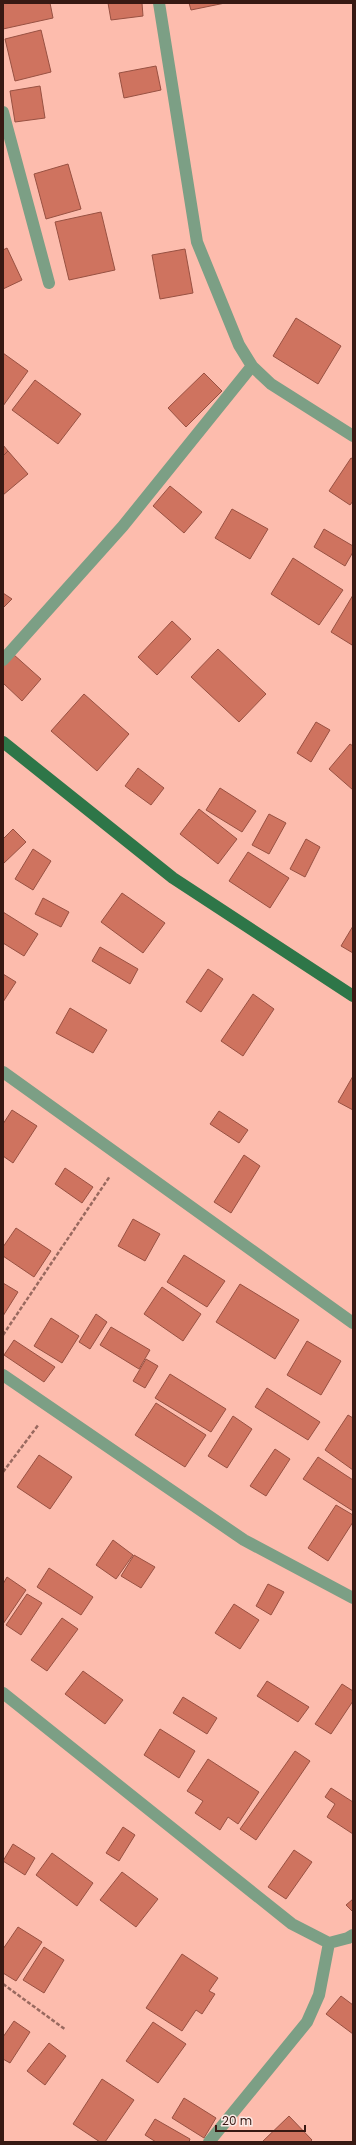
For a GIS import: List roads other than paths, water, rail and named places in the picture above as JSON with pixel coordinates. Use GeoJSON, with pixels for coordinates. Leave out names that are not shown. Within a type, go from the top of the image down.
{"type":"FeatureCollection","features":[{"type":"Feature","properties":{"kind":"main road"},"geometry":{"type":"LineString","coordinates":[[3,742],[173,878],[353,996]]}},
{"type":"Feature","properties":{"kind":"street"},"geometry":{"type":"LineString","coordinates":[[159,3],[197,242],[239,345],[252,366],[271,384],[353,436]]}},
{"type":"Feature","properties":{"kind":"street"},"geometry":{"type":"LineString","coordinates":[[3,112],[49,283]]}},
{"type":"Feature","properties":{"kind":"street"},"geometry":{"type":"LineString","coordinates":[[3,660],[123,526],[252,366]]}},
{"type":"Feature","properties":{"kind":"street"},"geometry":{"type":"LineString","coordinates":[[3,1072],[353,1323]]}},
{"type":"Feature","properties":{"kind":"street"},"geometry":{"type":"LineString","coordinates":[[3,1375],[244,1540],[353,1598]]}},
{"type":"Feature","properties":{"kind":"street"},"geometry":{"type":"LineString","coordinates":[[3,1693],[292,1924],[329,1943],[348,1938],[353,1935]]}},
{"type":"Feature","properties":{"kind":"street"},"geometry":{"type":"LineString","coordinates":[[209,2142],[307,2022],[319,1995],[329,1943]]}}]}
